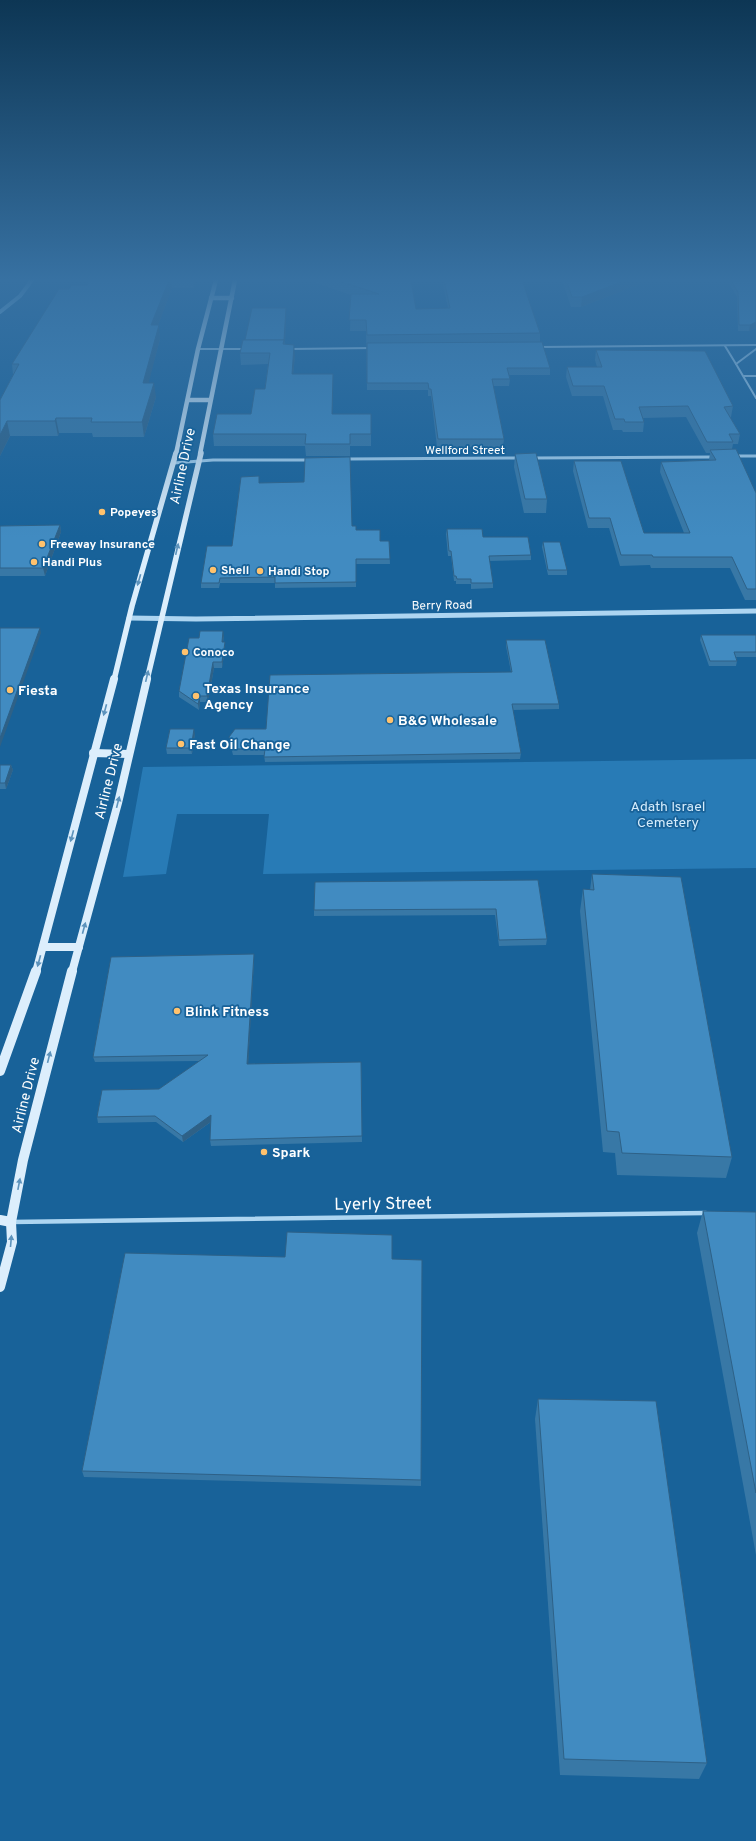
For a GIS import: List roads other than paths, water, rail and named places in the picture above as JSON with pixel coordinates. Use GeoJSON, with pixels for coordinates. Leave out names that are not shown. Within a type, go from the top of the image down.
{"type":"FeatureCollection","features":[{"type":"Feature","properties":{"kind":"main road","name":"Airline Drive"},"geometry":{"type":"LineString","coordinates":[[0,1071],[34,979],[43,948],[155,521],[174,463],[195,366]]}},
{"type":"Feature","properties":{"kind":"main road","name":"Airline Drive"},"geometry":{"type":"LineString","coordinates":[[0,1287],[12,1242],[11,1222],[24,1160],[118,803],[199,461],[217,366]]}},
{"type":"Feature","properties":{"kind":"main road"},"geometry":{"type":"LineString","coordinates":[[188,400],[210,400]]}},
{"type":"Feature","properties":{"kind":"main road"},"geometry":{"type":"LineString","coordinates":[[93,753],[129,754]]}},
{"type":"Feature","properties":{"kind":"main road"},"geometry":{"type":"LineString","coordinates":[[43,948],[79,947]]}},
{"type":"Feature","properties":{"kind":"main road"},"geometry":{"type":"LineString","coordinates":[[0,1220],[11,1222]]}},
{"type":"Feature","properties":{"kind":"street"},"geometry":{"type":"LineString","coordinates":[[737,366],[756,398]]}},
{"type":"Feature","properties":{"kind":"street"},"geometry":{"type":"LineString","coordinates":[[744,376],[756,376]]}},
{"type":"Feature","properties":{"kind":"street"},"geometry":{"type":"LineString","coordinates":[[529,458],[718,456]]}},
{"type":"Feature","properties":{"kind":"street"},"geometry":{"type":"LineString","coordinates":[[733,456],[756,456]]}},
{"type":"Feature","properties":{"kind":"street","name":"Wellford Street"},"geometry":{"type":"LineString","coordinates":[[344,459],[522,458]]}},
{"type":"Feature","properties":{"kind":"street"},"geometry":{"type":"LineString","coordinates":[[174,463],[199,461],[314,460]]}},
{"type":"Feature","properties":{"kind":"street","name":"Berry Road"},"geometry":{"type":"LineString","coordinates":[[129,618],[161,619],[756,611]]}},
{"type":"Feature","properties":{"kind":"street","name":"Lyerly Street"},"geometry":{"type":"LineString","coordinates":[[11,1222],[716,1213]]}},
{"type":"Feature","properties":{"kind":"place","name":"Popeyes"},"geometry":{"type":"Point","coordinates":[102,512]}},
{"type":"Feature","properties":{"kind":"place","name":"Freeway Insurance"},"geometry":{"type":"Point","coordinates":[42,544]}},
{"type":"Feature","properties":{"kind":"place","name":"Handi Plus"},"geometry":{"type":"Point","coordinates":[34,562]}},
{"type":"Feature","properties":{"kind":"place","name":"Shell"},"geometry":{"type":"Point","coordinates":[213,570]}},
{"type":"Feature","properties":{"kind":"place","name":"Handi Stop"},"geometry":{"type":"Point","coordinates":[260,571]}},
{"type":"Feature","properties":{"kind":"place","name":"Conoco"},"geometry":{"type":"Point","coordinates":[185,652]}},
{"type":"Feature","properties":{"kind":"place","name":"Fiesta"},"geometry":{"type":"Point","coordinates":[10,690]}},
{"type":"Feature","properties":{"kind":"place","name":"Texas Insurance Agency"},"geometry":{"type":"Point","coordinates":[196,696]}},
{"type":"Feature","properties":{"kind":"place","name":"B&G Wholesale"},"geometry":{"type":"Point","coordinates":[390,720]}},
{"type":"Feature","properties":{"kind":"place","name":"Fast Oil Change"},"geometry":{"type":"Point","coordinates":[181,744]}},
{"type":"Feature","properties":{"kind":"place","name":"Blink Fitness"},"geometry":{"type":"Point","coordinates":[177,1011]}},
{"type":"Feature","properties":{"kind":"place","name":"Spark"},"geometry":{"type":"Point","coordinates":[264,1152]}},
{"type":"Feature","properties":{"kind":"park label","name":"Adath Israel Cemetery"},"geometry":{"type":"Point","coordinates":[668,814]}}]}
